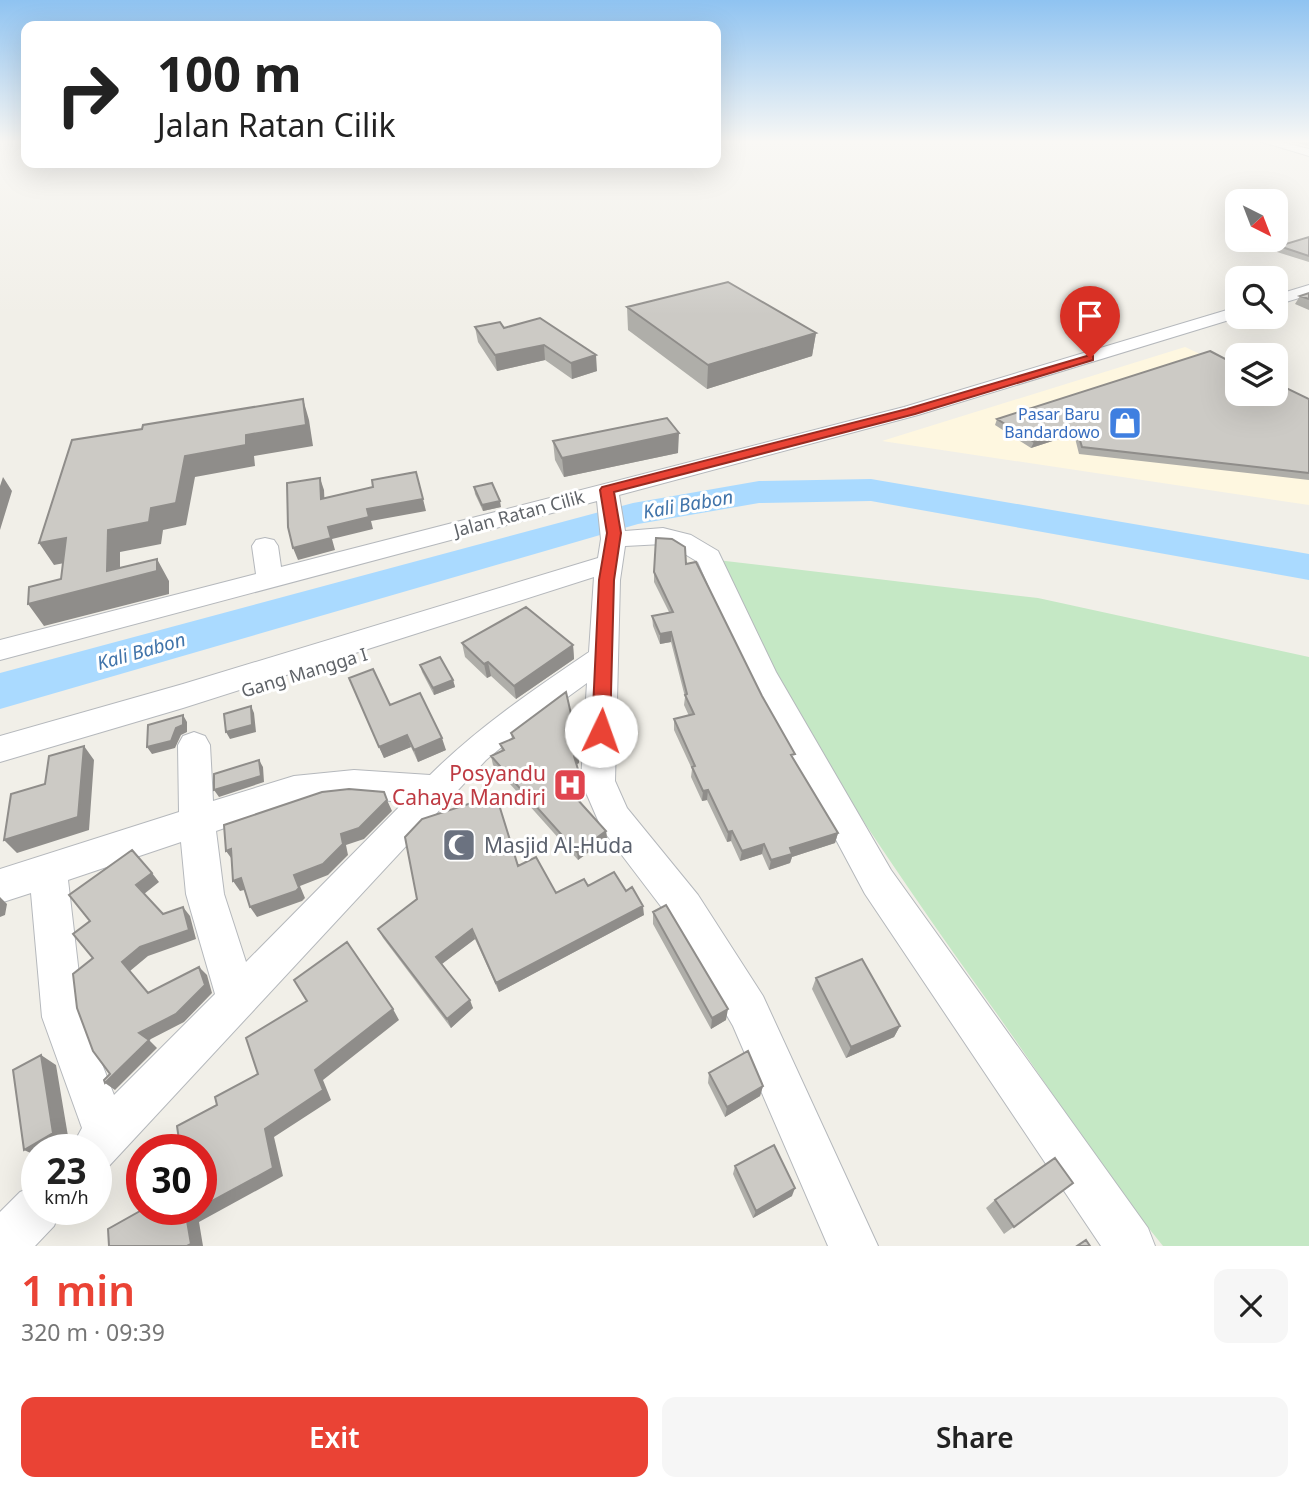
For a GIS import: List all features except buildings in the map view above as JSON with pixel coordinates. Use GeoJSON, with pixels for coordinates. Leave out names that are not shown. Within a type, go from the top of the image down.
{"type":"FeatureCollection","features":[{"type":"Feature","properties":{"kind":"street"},"geometry":{"type":"LineString","coordinates":[[1288,296],[1309,290]]}},
{"type":"Feature","properties":{"kind":"street","name":"Jalan Ratan Cilik"},"geometry":{"type":"LineString","coordinates":[[0,650],[267,564],[610,535],[911,411],[1225,316]]}},
{"type":"Feature","properties":{"kind":"street"},"geometry":{"type":"LineString","coordinates":[[853,1246],[748,1012],[685,908],[614,818],[598,781],[610,535],[663,536],[682,541],[709,557],[762,673],[877,882],[1130,1246]]}},
{"type":"Feature","properties":{"kind":"street","name":"Gang Mangga I"},"geometry":{"type":"LineString","coordinates":[[0,761],[122,720],[610,535]]}},
{"type":"Feature","properties":{"kind":"street"},"geometry":{"type":"LineString","coordinates":[[109,1134],[475,751],[510,722],[605,656]]}},
{"type":"Feature","properties":{"kind":"street"},"geometry":{"type":"LineString","coordinates":[[0,749],[122,720]]}},
{"type":"Feature","properties":{"kind":"street"},"geometry":{"type":"LineString","coordinates":[[194,745],[197,822],[205,894],[237,1000]]}},
{"type":"Feature","properties":{"kind":"street"},"geometry":{"type":"LineString","coordinates":[[0,886],[294,790],[354,783],[438,790]]}},
{"type":"Feature","properties":{"kind":"street"},"geometry":{"type":"LineString","coordinates":[[50,870],[51,910],[63,1017],[97,1134]]}},
{"type":"Feature","properties":{"kind":"street"},"geometry":{"type":"LineString","coordinates":[[1,1246],[21,1225]]}},
{"type":"Feature","properties":{"kind":"shaded area","name":"Pasar Baru Bandardowo"},"geometry":{"type":"Polygon","coordinates":[[[1185,347],[1225,365],[1225,406],[1288,406],[1288,398],[1309,405],[1309,505],[882,441],[1185,347]]]}},
{"type":"Feature","properties":{"kind":"green space"},"geometry":{"type":"Polygon","coordinates":[[[717,560],[1038,598],[1309,657],[1309,1246],[1163,1246],[1099,1161],[882,850],[777,679],[717,560]]]}},
{"type":"Feature","properties":{"kind":"waterway","name":"Kali Babon"},"geometry":{"type":"LineString","coordinates":[[0,691],[633,514],[759,492],[871,490],[1309,567]]}},
{"type":"Feature","properties":{"kind":"place","name":"Pasar Baru Bandardowo"},"geometry":{"type":"Point","coordinates":[1125,423]}},
{"type":"Feature","properties":{"kind":"place","name":"Posyandu Cahaya Mandiri"},"geometry":{"type":"Point","coordinates":[570,785]}},
{"type":"Feature","properties":{"kind":"place","name":"Masjid Al-Huda"},"geometry":{"type":"Point","coordinates":[459,845]}},
{"type":"Feature","properties":{"kind":"route"},"geometry":{"type":"LineString","coordinates":[[601,731],[608,564],[614,540],[607,490],[911,411],[1090,358]]}}]}
